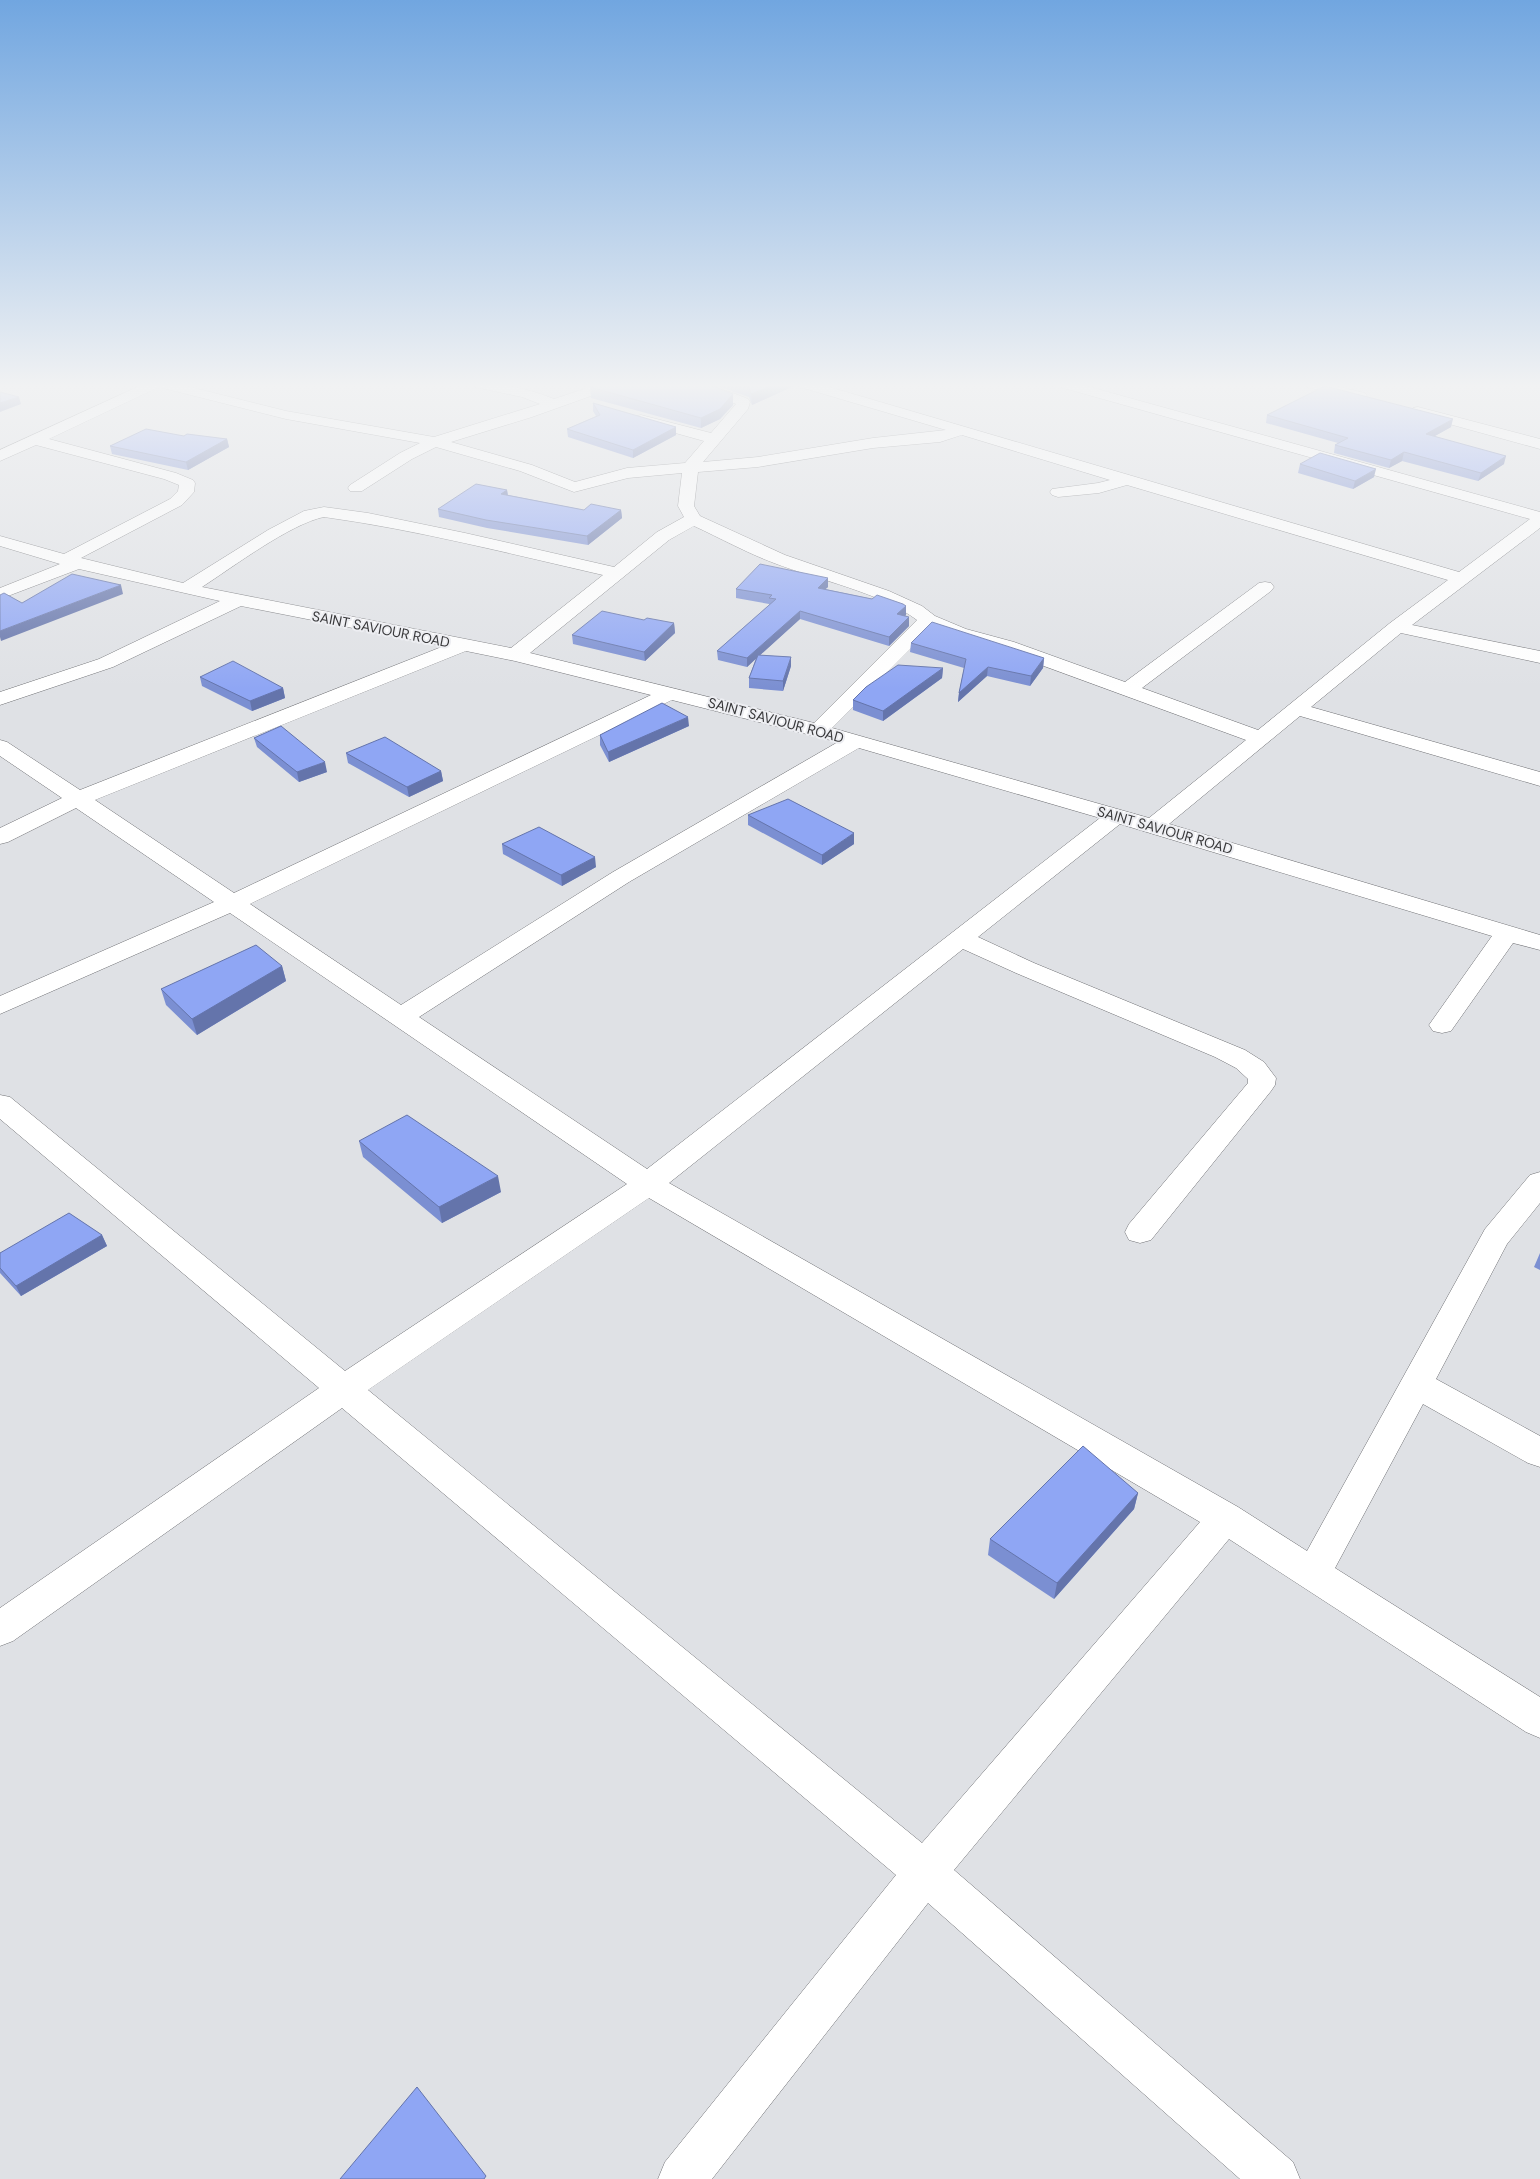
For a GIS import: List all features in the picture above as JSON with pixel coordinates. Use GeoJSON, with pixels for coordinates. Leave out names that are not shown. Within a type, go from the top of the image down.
{"type":"FeatureCollection","features":[{"type":"Feature","properties":{"kind":"street"},"geometry":{"type":"LineString","coordinates":[[0,594],[71,562],[176,502],[186,492],[187,486]]}},
{"type":"Feature","properties":{"kind":"street"},"geometry":{"type":"LineString","coordinates":[[356,488],[360,486]]}},
{"type":"Feature","properties":{"kind":"street"},"geometry":{"type":"LineString","coordinates":[[688,486],[686,506],[693,519],[778,559],[883,595],[915,610],[928,620],[959,633],[1007,646],[1260,738]]}},
{"type":"Feature","properties":{"kind":"street"},"geometry":{"type":"LineString","coordinates":[[1058,492],[1106,486]]}},
{"type":"Feature","properties":{"kind":"street"},"geometry":{"type":"LineString","coordinates":[[1150,486],[1463,579]]}},
{"type":"Feature","properties":{"kind":"street"},"geometry":{"type":"LineString","coordinates":[[1423,486],[1540,519]]}},
{"type":"Feature","properties":{"kind":"street"},"geometry":{"type":"LineString","coordinates":[[186,589],[274,534],[310,515],[324,512],[368,518],[465,538],[618,573]]}},
{"type":"Feature","properties":{"kind":"street"},"geometry":{"type":"LineString","coordinates":[[515,655],[664,536],[693,519]]}},
{"type":"Feature","properties":{"kind":"street"},"geometry":{"type":"LineString","coordinates":[[1153,826],[1397,627],[1540,519]]}},
{"type":"Feature","properties":{"kind":"street","name":"SAINT SAVIOUR ROAD"},"geometry":{"type":"LineString","coordinates":[[0,542],[71,562],[186,589],[462,646],[515,655],[818,730],[1153,826],[1540,943]]}},
{"type":"Feature","properties":{"kind":"street"},"geometry":{"type":"LineString","coordinates":[[1127,690],[1266,587]]}},
{"type":"Feature","properties":{"kind":"street"},"geometry":{"type":"LineString","coordinates":[[0,699],[106,663],[238,600]]}},
{"type":"Feature","properties":{"kind":"street"},"geometry":{"type":"LineString","coordinates":[[818,730],[928,620]]}},
{"type":"Feature","properties":{"kind":"street"},"geometry":{"type":"LineString","coordinates":[[1397,627],[1540,657]]}},
{"type":"Feature","properties":{"kind":"street"},"geometry":{"type":"LineString","coordinates":[[0,836],[77,799],[462,646]]}},
{"type":"Feature","properties":{"kind":"street"},"geometry":{"type":"LineString","coordinates":[[0,1006],[232,903],[670,693]]}},
{"type":"Feature","properties":{"kind":"street"},"geometry":{"type":"LineString","coordinates":[[1296,709],[1540,779]]}},
{"type":"Feature","properties":{"kind":"street"},"geometry":{"type":"LineString","coordinates":[[400,1017],[621,877],[856,741]]}},
{"type":"Feature","properties":{"kind":"street"},"geometry":{"type":"LineString","coordinates":[[0,746],[648,1184],[1225,1518],[1540,1718]]}},
{"type":"Feature","properties":{"kind":"street"},"geometry":{"type":"LineString","coordinates":[[0,1629],[344,1389],[648,1184],[1116,816]]}},
{"type":"Feature","properties":{"kind":"street"},"geometry":{"type":"LineString","coordinates":[[1442,1025],[1507,933]]}},
{"type":"Feature","properties":{"kind":"street"},"geometry":{"type":"LineString","coordinates":[[961,938],[1025,968],[1224,1051],[1247,1062],[1257,1070],[1262,1078],[1261,1085],[1140,1232]]}},
{"type":"Feature","properties":{"kind":"street"},"geometry":{"type":"LineString","coordinates":[[0,1104],[925,1872],[1276,2179]]}},
{"type":"Feature","properties":{"kind":"street"},"geometry":{"type":"LineString","coordinates":[[1313,1574],[1496,1237],[1540,1182]]}},
{"type":"Feature","properties":{"kind":"street"},"geometry":{"type":"LineString","coordinates":[[1416,1384],[1540,1453]]}},
{"type":"Feature","properties":{"kind":"street"},"geometry":{"type":"LineString","coordinates":[[682,2179],[925,1872],[1225,1518]]}},
{"type":"Feature","properties":{"kind":"building"},"geometry":{"type":"Polygon","coordinates":[[[473,486],[485,486],[507,490],[501,494],[584,510],[591,504],[621,510],[587,536],[486,520],[438,509],[473,486]]]}},
{"type":"Feature","properties":{"kind":"building"},"geometry":{"type":"Polygon","coordinates":[[[760,564],[828,578],[818,588],[872,599],[877,595],[903,604],[906,606],[897,614],[909,617],[889,637],[800,611],[747,658],[717,651],[776,599],[769,598],[772,595],[736,589],[760,564]]]}},
{"type":"Feature","properties":{"kind":"building"},"geometry":{"type":"Polygon","coordinates":[[[72,574],[121,585],[0,631],[0,595],[4,593],[22,603],[72,574]]]}},
{"type":"Feature","properties":{"kind":"building"},"geometry":{"type":"Polygon","coordinates":[[[602,611],[644,620],[647,618],[674,623],[644,652],[572,635],[602,611]]]}},
{"type":"Feature","properties":{"kind":"building"},"geometry":{"type":"Polygon","coordinates":[[[932,622],[1044,658],[1031,676],[988,667],[959,693],[966,659],[911,643],[932,622]]]}},
{"type":"Feature","properties":{"kind":"building"},"geometry":{"type":"Polygon","coordinates":[[[758,655],[791,657],[783,681],[749,678],[758,655]]]}},
{"type":"Feature","properties":{"kind":"building"},"geometry":{"type":"Polygon","coordinates":[[[233,661],[283,688],[250,701],[200,677],[233,661]]]}},
{"type":"Feature","properties":{"kind":"building"},"geometry":{"type":"Polygon","coordinates":[[[898,665],[943,668],[883,711],[853,700],[866,687],[898,665]]]}},
{"type":"Feature","properties":{"kind":"building"},"geometry":{"type":"Polygon","coordinates":[[[662,703],[688,717],[608,752],[600,735],[662,703]]]}},
{"type":"Feature","properties":{"kind":"building"},"geometry":{"type":"Polygon","coordinates":[[[281,726],[325,762],[297,772],[254,738],[281,726]]]}},
{"type":"Feature","properties":{"kind":"building"},"geometry":{"type":"Polygon","coordinates":[[[385,737],[441,771],[407,787],[346,753],[385,737]]]}},
{"type":"Feature","properties":{"kind":"building"},"geometry":{"type":"Polygon","coordinates":[[[788,799],[854,833],[822,855],[748,815],[788,799]]]}},
{"type":"Feature","properties":{"kind":"building"},"geometry":{"type":"Polygon","coordinates":[[[539,827],[595,857],[561,875],[502,844],[539,827]]]}},
{"type":"Feature","properties":{"kind":"building"},"geometry":{"type":"Polygon","coordinates":[[[256,945],[282,966],[192,1019],[161,989],[256,945]]]}},
{"type":"Feature","properties":{"kind":"building"},"geometry":{"type":"Polygon","coordinates":[[[407,1115],[498,1176],[439,1207],[359,1141],[407,1115]]]}},
{"type":"Feature","properties":{"kind":"building"},"geometry":{"type":"Polygon","coordinates":[[[69,1213],[102,1235],[16,1286],[0,1268],[0,1253],[69,1213]]]}},
{"type":"Feature","properties":{"kind":"building"},"geometry":{"type":"Polygon","coordinates":[[[1083,1446],[1138,1493],[1057,1583],[990,1539],[1083,1446]]]}},
{"type":"Feature","properties":{"kind":"building"},"geometry":{"type":"Polygon","coordinates":[[[417,2087],[486,2176],[484,2179],[340,2179],[417,2087]]]}}]}
